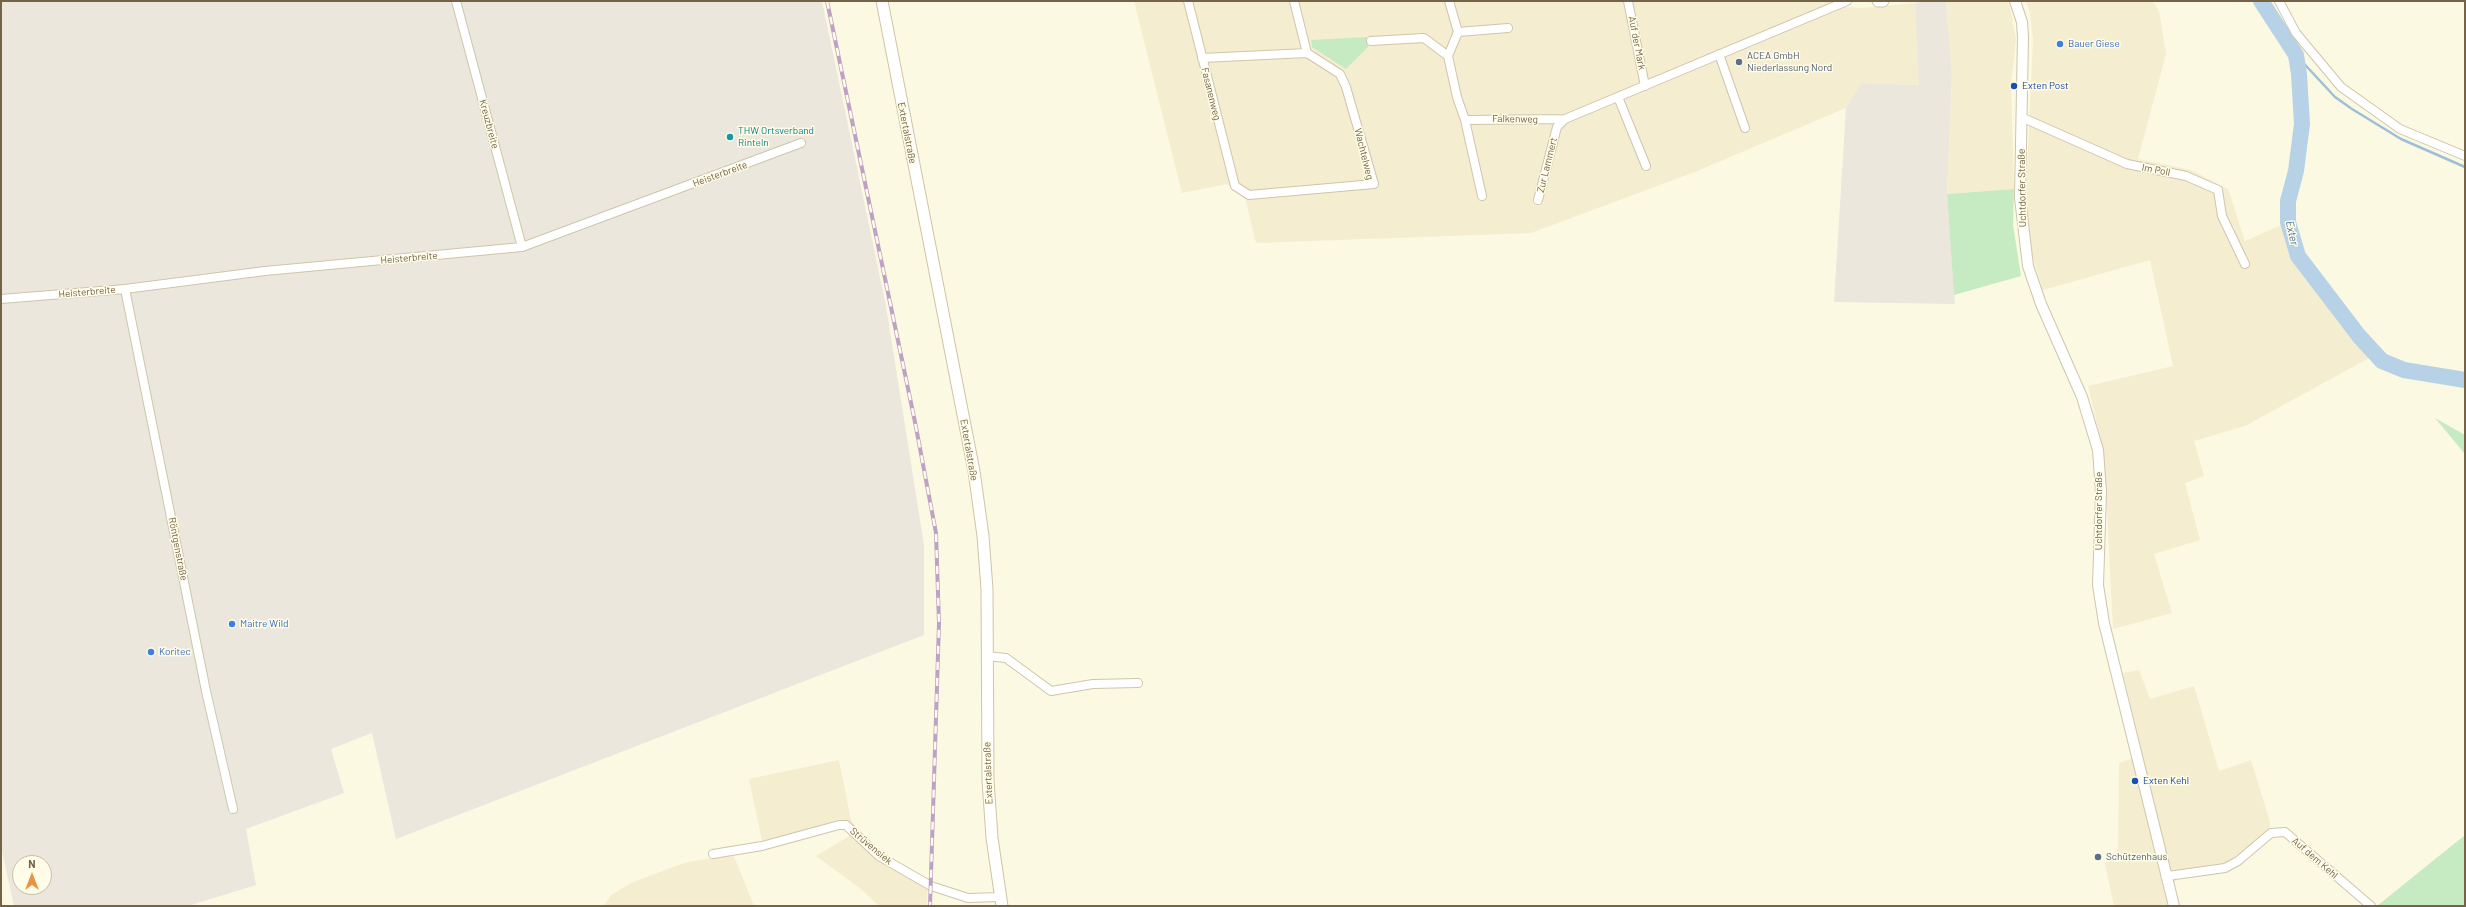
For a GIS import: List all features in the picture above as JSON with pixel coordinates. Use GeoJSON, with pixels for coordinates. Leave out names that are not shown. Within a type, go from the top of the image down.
{"type":"FeatureCollection","features":[{"type":"Feature","properties":{"kind":"main road","name":"Extertalstraße"},"geometry":{"type":"LineString","coordinates":[[882,1],[974,471],[983,536],[987,589],[988,780],[992,838],[1001,901]]}},
{"type":"Feature","properties":{"kind":"main road"},"geometry":{"type":"LineString","coordinates":[[1878,1],[1883,1]]}},
{"type":"Feature","properties":{"kind":"street","name":"Kreuzbreite"},"geometry":{"type":"LineString","coordinates":[[456,1],[522,247]]}},
{"type":"Feature","properties":{"kind":"street","name":"Fasanenweg"},"geometry":{"type":"LineString","coordinates":[[1188,1],[1235,186]]}},
{"type":"Feature","properties":{"kind":"street"},"geometry":{"type":"LineString","coordinates":[[1202,58],[1307,53],[1294,1]]}},
{"type":"Feature","properties":{"kind":"street"},"geometry":{"type":"LineString","coordinates":[[1449,1],[1458,32],[1448,56],[1457,97],[1465,120],[1482,196]]}},
{"type":"Feature","properties":{"kind":"street","name":"Auf der Mark"},"geometry":{"type":"LineString","coordinates":[[1628,1],[1645,86]]}},
{"type":"Feature","properties":{"kind":"street"},"geometry":{"type":"LineString","coordinates":[[1565,119],[1846,1]]}},
{"type":"Feature","properties":{"kind":"street","name":"Uchtdorfer Straße"},"geometry":{"type":"LineString","coordinates":[[2015,1],[2022,22],[2023,36],[2020,198],[2028,266],[2040,304],[2082,396],[2098,450],[2101,492],[2098,585],[2104,623],[2168,876],[2174,906]]}},
{"type":"Feature","properties":{"kind":"street"},"geometry":{"type":"LineString","coordinates":[[2279,1],[2296,33],[2342,87],[2400,129],[2465,156]]}},
{"type":"Feature","properties":{"kind":"street"},"geometry":{"type":"LineString","coordinates":[[1458,32],[1508,28]]}},
{"type":"Feature","properties":{"kind":"street"},"geometry":{"type":"LineString","coordinates":[[1371,41],[1424,38],[1448,56]]}},
{"type":"Feature","properties":{"kind":"street","name":"Wachtelweg"},"geometry":{"type":"LineString","coordinates":[[1235,186],[1249,195],[1374,184],[1346,87],[1340,74],[1307,53]]}},
{"type":"Feature","properties":{"kind":"street"},"geometry":{"type":"LineString","coordinates":[[1719,54],[1745,128]]}},
{"type":"Feature","properties":{"kind":"street"},"geometry":{"type":"LineString","coordinates":[[1618,97],[1646,166]]}},
{"type":"Feature","properties":{"kind":"street","name":"Im Poll"},"geometry":{"type":"LineString","coordinates":[[2021,117],[2127,164],[2186,176],[2218,190],[2222,216],[2245,264]]}},
{"type":"Feature","properties":{"kind":"street","name":"Falkenweg"},"geometry":{"type":"LineString","coordinates":[[1465,120],[1565,119]]}},
{"type":"Feature","properties":{"kind":"street","name":"Zur Lammert"},"geometry":{"type":"LineString","coordinates":[[1538,200],[1557,127],[1565,119]]}},
{"type":"Feature","properties":{"kind":"street","name":"Heisterbreite"},"geometry":{"type":"LineString","coordinates":[[1,299],[125,289],[264,271],[522,247],[801,143]]}},
{"type":"Feature","properties":{"kind":"street","name":"Röntgenstraße"},"geometry":{"type":"LineString","coordinates":[[125,289],[206,691],[233,809]]}},
{"type":"Feature","properties":{"kind":"street"},"geometry":{"type":"LineString","coordinates":[[987,656],[1006,658],[1051,691],[1094,684],[1138,683]]}},
{"type":"Feature","properties":{"kind":"street","name":"Strüvensiek"},"geometry":{"type":"LineString","coordinates":[[713,854],[762,846],[839,825],[846,825],[879,856],[931,886],[968,898],[1001,901]]}},
{"type":"Feature","properties":{"kind":"street","name":"Auf dem Kehl"},"geometry":{"type":"LineString","coordinates":[[2168,876],[2225,868],[2238,860],[2271,833],[2285,832],[2371,906]]}},
{"type":"Feature","properties":{"kind":"shaded area"},"geometry":{"type":"Polygon","coordinates":[[[1,1],[822,1],[886,306],[924,545],[924,635],[396,839],[372,733],[331,749],[344,793],[246,829],[256,885],[188,906],[14,906],[1,847],[1,1]]]}},
{"type":"Feature","properties":{"kind":"shaded area"},"geometry":{"type":"Polygon","coordinates":[[[1134,1],[1827,1],[1845,7],[1861,8],[1915,3],[1920,85],[1861,83],[1846,108],[1697,171],[1531,233],[1256,243],[1245,197],[1227,184],[1182,193],[1134,1]]]}},
{"type":"Feature","properties":{"kind":"shaded area"},"geometry":{"type":"Polygon","coordinates":[[[1946,1],[2008,1],[2016,39],[2011,84],[2014,189],[1947,194],[1952,73],[1946,1]]]}},
{"type":"Feature","properties":{"kind":"shaded area"},"geometry":{"type":"Polygon","coordinates":[[[1946,1],[1952,73],[1947,194],[1955,304],[1834,302],[1846,108],[1861,83],[1919,85],[1915,3],[1946,1]]]}},
{"type":"Feature","properties":{"kind":"shaded area"},"geometry":{"type":"Polygon","coordinates":[[[2026,1],[2152,1],[2159,10],[2166,54],[2138,159],[2191,170],[2228,189],[2245,241],[2288,222],[2297,256],[2369,358],[2245,426],[2194,441],[2204,476],[2185,483],[2200,540],[2154,554],[2172,613],[2113,629],[2104,455],[2088,386],[2173,366],[2150,260],[2043,290],[2031,251],[2025,213],[2033,40],[2030,13],[2026,1]]]}},
{"type":"Feature","properties":{"kind":"shaded area"},"geometry":{"type":"Polygon","coordinates":[[[2139,670],[2150,699],[2194,686],[2219,771],[2251,760],[2270,822],[2270,830],[2228,862],[2183,870],[2174,883],[2179,906],[2114,906],[2105,864],[2118,849],[2119,763],[2142,755],[2123,673],[2139,670]]]}},
{"type":"Feature","properties":{"kind":"shaded area"},"geometry":{"type":"Polygon","coordinates":[[[839,760],[851,820],[866,839],[895,861],[928,880],[927,906],[879,906],[861,889],[816,856],[849,836],[840,819],[808,830],[762,841],[749,779],[839,760]]]}},
{"type":"Feature","properties":{"kind":"shaded area"},"geometry":{"type":"Polygon","coordinates":[[[733,854],[754,906],[604,906],[611,895],[633,882],[684,863],[733,854]]]}},
{"type":"Feature","properties":{"kind":"green space"},"geometry":{"type":"Polygon","coordinates":[[[1367,37],[1368,47],[1346,69],[1312,47],[1311,40],[1367,37]]]}},
{"type":"Feature","properties":{"kind":"green space"},"geometry":{"type":"Polygon","coordinates":[[[2014,189],[2013,225],[2021,276],[1954,295],[1947,194],[2014,189]]]}},
{"type":"Feature","properties":{"kind":"green space"},"geometry":{"type":"Polygon","coordinates":[[[2435,418],[2465,435],[2465,454],[2435,418]]]}},
{"type":"Feature","properties":{"kind":"green space"},"geometry":{"type":"Polygon","coordinates":[[[2465,835],[2465,906],[2377,906],[2465,835]]]}},
{"type":"Feature","properties":{"kind":"waterway","name":"Exter"},"geometry":{"type":"LineString","coordinates":[[2261,1],[2296,55],[2299,74],[2302,124],[2296,171],[2288,201],[2288,222],[2298,256],[2359,336],[2382,361],[2404,370],[2465,380]]}},
{"type":"Feature","properties":{"kind":"waterway"},"geometry":{"type":"LineString","coordinates":[[2296,55],[2335,97],[2352,109],[2401,139],[2465,167]]}},
{"type":"Feature","properties":{"kind":"railway"},"geometry":{"type":"LineString","coordinates":[[827,1],[915,422],[936,533],[939,623],[930,906]]}},
{"type":"Feature","properties":{"kind":"place","name":"Bauer Giese"},"geometry":{"type":"Point","coordinates":[2060,44]}},
{"type":"Feature","properties":{"kind":"place","name":"ACEA GmbH Niederlassung Nord"},"geometry":{"type":"Point","coordinates":[1739,62]}},
{"type":"Feature","properties":{"kind":"place","name":"Exten Post"},"geometry":{"type":"Point","coordinates":[2014,86]}},
{"type":"Feature","properties":{"kind":"place","name":"THW Ortsverband Rinteln"},"geometry":{"type":"Point","coordinates":[730,137]}},
{"type":"Feature","properties":{"kind":"place","name":"Maitre Wild"},"geometry":{"type":"Point","coordinates":[232,624]}},
{"type":"Feature","properties":{"kind":"place","name":"Koritec"},"geometry":{"type":"Point","coordinates":[151,652]}},
{"type":"Feature","properties":{"kind":"place","name":"Exten Kehl"},"geometry":{"type":"Point","coordinates":[2135,781]}},
{"type":"Feature","properties":{"kind":"place","name":"Schützenhaus"},"geometry":{"type":"Point","coordinates":[2098,857]}}]}
